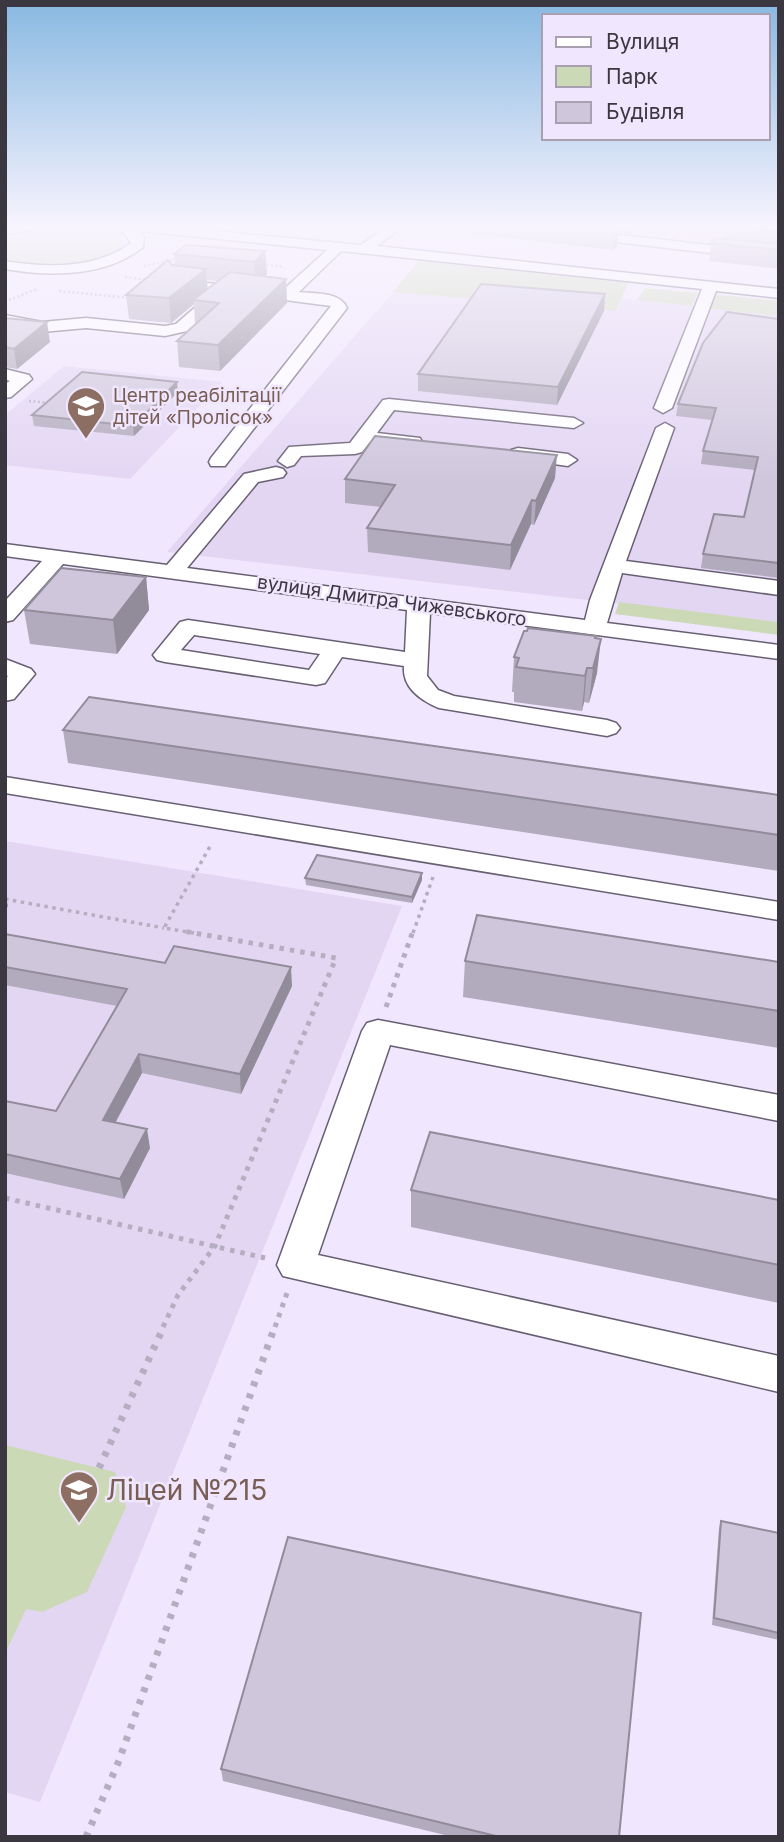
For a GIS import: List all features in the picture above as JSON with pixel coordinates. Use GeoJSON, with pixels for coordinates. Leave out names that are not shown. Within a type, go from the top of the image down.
{"type":"FeatureCollection","features":[{"type":"Feature","properties":{"kind":"street"},"geometry":{"type":"LineString","coordinates":[[5,320],[41,327],[86,323],[175,330],[199,311]]}},
{"type":"Feature","properties":{"kind":"street"},"geometry":{"type":"LineString","coordinates":[[218,462],[337,311]]}},
{"type":"Feature","properties":{"kind":"street"},"geometry":{"type":"LineString","coordinates":[[595,627],[601,600],[702,311]]}},
{"type":"Feature","properties":{"kind":"street"},"geometry":{"type":"LineString","coordinates":[[5,373],[23,379],[5,393]]}},
{"type":"Feature","properties":{"kind":"street"},"geometry":{"type":"LineString","coordinates":[[173,571],[251,478],[282,467],[296,451],[355,448],[389,404],[574,423]]}},
{"type":"Feature","properties":{"kind":"street"},"geometry":{"type":"LineString","coordinates":[[364,437],[432,444]]}},
{"type":"Feature","properties":{"kind":"street"},"geometry":{"type":"LineString","coordinates":[[500,452],[568,460]]}},
{"type":"Feature","properties":{"kind":"street","name":"вулиця Дмитра Чижевського"},"geometry":{"type":"LineString","coordinates":[[5,550],[779,652]]}},
{"type":"Feature","properties":{"kind":"street"},"geometry":{"type":"LineString","coordinates":[[5,615],[58,557]]}},
{"type":"Feature","properties":{"kind":"street"},"geometry":{"type":"LineString","coordinates":[[614,566],[779,588]]}},
{"type":"Feature","properties":{"kind":"street"},"geometry":{"type":"LineString","coordinates":[[419,604],[415,676],[429,695],[448,703],[607,728]]}},
{"type":"Feature","properties":{"kind":"street"},"geometry":{"type":"LineString","coordinates":[[335,649],[316,678],[165,656],[188,627],[416,661]]}},
{"type":"Feature","properties":{"kind":"street"},"geometry":{"type":"LineString","coordinates":[[5,666],[23,674],[5,694]]}},
{"type":"Feature","properties":{"kind":"street"},"geometry":{"type":"LineString","coordinates":[[5,785],[779,911]]}},
{"type":"Feature","properties":{"kind":"street"},"geometry":{"type":"LineString","coordinates":[[779,1108],[378,1031],[296,1265],[779,1374]]}},
{"type":"Feature","properties":{"kind":"path"},"geometry":{"type":"LineString","coordinates":[[23,401],[62,404]]}},
{"type":"Feature","properties":{"kind":"path"},"geometry":{"type":"LineString","coordinates":[[164,928],[225,820]]}},
{"type":"Feature","properties":{"kind":"path"},"geometry":{"type":"LineString","coordinates":[[378,1031],[440,856]]}},
{"type":"Feature","properties":{"kind":"path"},"geometry":{"type":"LineString","coordinates":[[5,899],[336,958],[215,1246],[178,1295],[99,1468]]}},
{"type":"Feature","properties":{"kind":"path"},"geometry":{"type":"LineString","coordinates":[[5,1198],[296,1265],[118,1763],[86,1837]]}},
{"type":"Feature","properties":{"kind":"shaded area"},"geometry":{"type":"Polygon","coordinates":[[[377,311],[735,311],[779,316],[779,622],[167,552],[377,311]]]}},
{"type":"Feature","properties":{"kind":"shaded area","name":"Центр реабілітації дітей «Пролісок»"},"geometry":{"type":"Polygon","coordinates":[[[64,366],[222,382],[130,479],[5,465],[5,415],[64,366]]]}},
{"type":"Feature","properties":{"kind":"shaded area","name":"Ліцей №215"},"geometry":{"type":"Polygon","coordinates":[[[5,841],[402,906],[40,1802],[5,1792],[5,841]]]}},
{"type":"Feature","properties":{"kind":"green space"},"geometry":{"type":"Polygon","coordinates":[[[733,311],[779,311],[779,316],[733,311]]]}},
{"type":"Feature","properties":{"kind":"green space"},"geometry":{"type":"Polygon","coordinates":[[[619,602],[779,622],[779,635],[615,614],[619,602]]]}},
{"type":"Feature","properties":{"kind":"green space"},"geometry":{"type":"Polygon","coordinates":[[[5,1445],[115,1472],[126,1507],[87,1592],[42,1612],[26,1609],[5,1654],[5,1445]]]}},
{"type":"Feature","properties":{"kind":"building"},"geometry":{"type":"Polygon","coordinates":[[[210,311],[253,311],[218,345],[177,341],[210,311]]]}},
{"type":"Feature","properties":{"kind":"building"},"geometry":{"type":"Polygon","coordinates":[[[462,311],[596,311],[558,387],[418,374],[462,311]]]}},
{"type":"Feature","properties":{"kind":"building"},"geometry":{"type":"Polygon","coordinates":[[[727,312],[779,319],[779,563],[703,554],[714,514],[744,517],[758,457],[703,451],[716,408],[678,404],[703,343],[727,312]]]}},
{"type":"Feature","properties":{"kind":"building"},"geometry":{"type":"Polygon","coordinates":[[[5,318],[47,322],[14,349],[5,347],[5,318]]]}},
{"type":"Feature","properties":{"kind":"building"},"geometry":{"type":"Polygon","coordinates":[[[82,372],[177,382],[133,426],[32,415],[82,372]]]}},
{"type":"Feature","properties":{"kind":"building"},"geometry":{"type":"Polygon","coordinates":[[[375,436],[557,455],[536,501],[532,500],[511,545],[367,528],[395,485],[345,479],[375,436]]]}},
{"type":"Feature","properties":{"kind":"building"},"geometry":{"type":"Polygon","coordinates":[[[61,568],[146,577],[113,620],[24,610],[61,568]]]}},
{"type":"Feature","properties":{"kind":"building"},"geometry":{"type":"Polygon","coordinates":[[[528,628],[596,636],[595,638],[601,639],[593,668],[587,668],[585,676],[516,667],[519,658],[514,657],[524,631],[528,628]]]}},
{"type":"Feature","properties":{"kind":"building"},"geometry":{"type":"Polygon","coordinates":[[[89,697],[779,795],[779,835],[63,730],[89,697]]]}},
{"type":"Feature","properties":{"kind":"building"},"geometry":{"type":"Polygon","coordinates":[[[317,855],[422,873],[412,897],[305,878],[317,855]]]}},
{"type":"Feature","properties":{"kind":"building"},"geometry":{"type":"Polygon","coordinates":[[[477,915],[779,962],[779,1011],[465,961],[477,915]]]}},
{"type":"Feature","properties":{"kind":"building"},"geometry":{"type":"Polygon","coordinates":[[[5,934],[165,963],[174,946],[291,967],[240,1074],[139,1054],[103,1120],[147,1129],[120,1179],[5,1154],[5,1101],[56,1111],[127,989],[5,967],[5,934]]]}},
{"type":"Feature","properties":{"kind":"building"},"geometry":{"type":"Polygon","coordinates":[[[430,1132],[779,1200],[779,1265],[411,1190],[430,1132]]]}},
{"type":"Feature","properties":{"kind":"building"},"geometry":{"type":"Polygon","coordinates":[[[721,1521],[779,1533],[779,1633],[714,1618],[721,1521]]]}},
{"type":"Feature","properties":{"kind":"building"},"geometry":{"type":"Polygon","coordinates":[[[288,1537],[641,1613],[619,1837],[500,1837],[221,1769],[288,1537]]]}},
{"type":"Feature","properties":{"kind":"place","name":"Центр реабілітації дітей «Пролісок»"},"geometry":{"type":"Point","coordinates":[86,440]}},
{"type":"Feature","properties":{"kind":"place","name":"Ліцей №215"},"geometry":{"type":"Point","coordinates":[79,1524]}}]}
